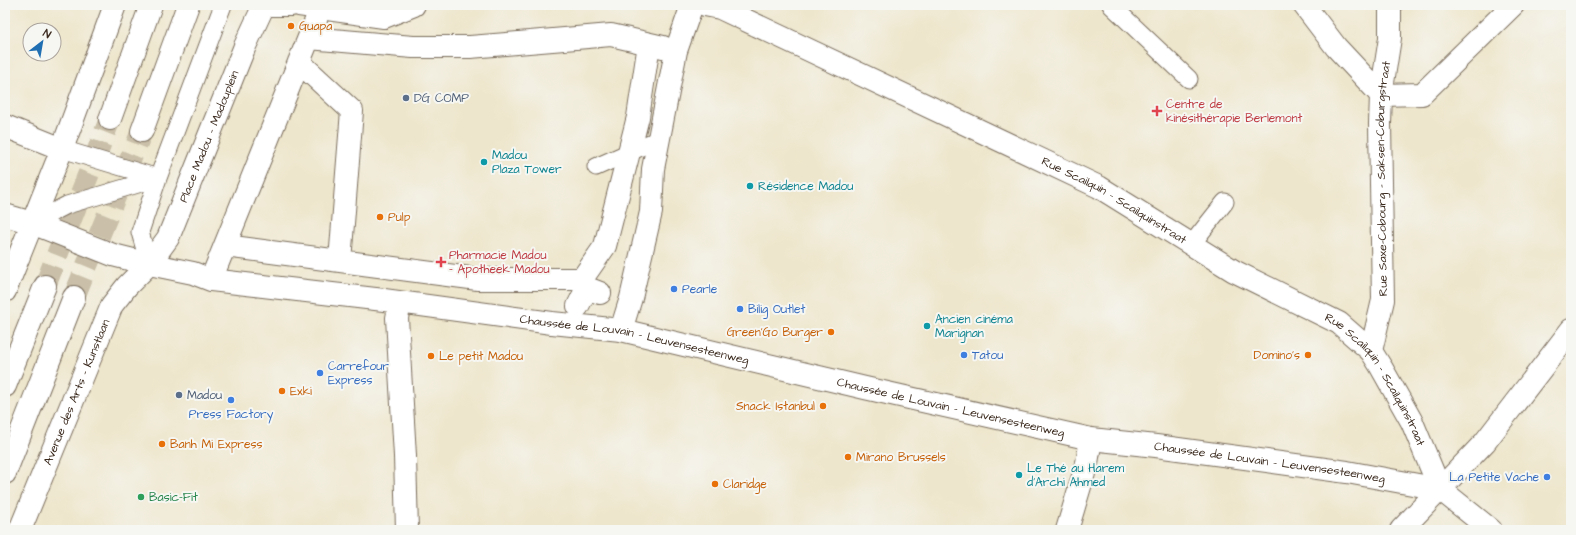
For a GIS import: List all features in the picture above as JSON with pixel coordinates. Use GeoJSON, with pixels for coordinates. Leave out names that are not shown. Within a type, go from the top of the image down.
{"type":"FeatureCollection","features":[{"type":"Feature","properties":{"kind":"main road"},"geometry":{"type":"LineString","coordinates":[[5,291],[62,149],[115,5]]}},
{"type":"Feature","properties":{"kind":"main road"},"geometry":{"type":"LineString","coordinates":[[110,118],[151,5]]}},
{"type":"Feature","properties":{"kind":"main road"},"geometry":{"type":"LineString","coordinates":[[142,131],[188,5]]}},
{"type":"Feature","properties":{"kind":"main road"},"geometry":{"type":"LineString","coordinates":[[263,5],[291,5]]}},
{"type":"Feature","properties":{"kind":"main road","name":"Place Madou - Madouplein"},"geometry":{"type":"LineString","coordinates":[[149,264],[168,238],[263,5]]}},
{"type":"Feature","properties":{"kind":"main road"},"geometry":{"type":"LineString","coordinates":[[298,5],[384,17],[414,5]]}},
{"type":"Feature","properties":{"kind":"main road"},"geometry":{"type":"LineString","coordinates":[[621,330],[631,298],[651,212],[653,169],[676,51],[692,5]]}},
{"type":"Feature","properties":{"kind":"main road","name":"Rue Scailquin - Scailquinstraat"},"geometry":{"type":"LineString","coordinates":[[705,5],[720,8],[1099,187],[1234,271],[1339,323],[1371,352],[1412,422],[1440,489]]}},
{"type":"Feature","properties":{"kind":"main road"},"geometry":{"type":"LineString","coordinates":[[1304,5],[1336,47],[1381,95],[1422,94],[1513,5]]}},
{"type":"Feature","properties":{"kind":"main road","name":"Rue Saxe-Cobourg - Saksen-Coburgstraat"},"geometry":{"type":"LineString","coordinates":[[1371,352],[1383,300],[1380,124],[1381,95],[1390,38],[1390,5]]}},
{"type":"Feature","properties":{"kind":"main road"},"geometry":{"type":"LineString","coordinates":[[215,270],[312,29],[413,47],[470,47],[611,35],[656,45],[605,246],[587,292],[225,246]]}},
{"type":"Feature","properties":{"kind":"main road"},"geometry":{"type":"LineString","coordinates":[[300,62],[352,111],[340,261]]}},
{"type":"Feature","properties":{"kind":"main road"},"geometry":{"type":"LineString","coordinates":[[5,126],[62,149]]}},
{"type":"Feature","properties":{"kind":"main road"},"geometry":{"type":"LineString","coordinates":[[5,215],[32,223],[113,255],[193,274],[211,280],[400,303],[397,318],[405,456],[407,530]]}},
{"type":"Feature","properties":{"kind":"main road","name":"Avenue des Arts - Kunstlaan"},"geometry":{"type":"LineString","coordinates":[[20,530],[112,304],[127,286],[149,264]]}},
{"type":"Feature","properties":{"kind":"main road"},"geometry":{"type":"LineString","coordinates":[[5,386],[45,286]]}},
{"type":"Feature","properties":{"kind":"main road"},"geometry":{"type":"LineString","coordinates":[[5,473],[74,298]]}},
{"type":"Feature","properties":{"kind":"main road","name":"Chaussée de Louvain - Leuvensesteenweg"},"geometry":{"type":"LineString","coordinates":[[400,303],[552,323],[621,330],[865,388],[1091,439],[1156,446],[1348,472],[1440,489],[1491,530]]}},
{"type":"Feature","properties":{"kind":"main road"},"geometry":{"type":"LineString","coordinates":[[1401,530],[1485,442],[1571,330]]}},
{"type":"Feature","properties":{"kind":"main road"},"geometry":{"type":"LineString","coordinates":[[1067,530],[1087,463],[1091,439]]}},
{"type":"Feature","properties":{"kind":"lane"},"geometry":{"type":"LineString","coordinates":[[149,264],[140,232],[158,178],[223,5]]}},
{"type":"Feature","properties":{"kind":"lane"},"geometry":{"type":"LineString","coordinates":[[1111,5],[1189,79]]}},
{"type":"Feature","properties":{"kind":"lane"},"geometry":{"type":"LineString","coordinates":[[596,167],[659,139]]}},
{"type":"Feature","properties":{"kind":"lane"},"geometry":{"type":"LineString","coordinates":[[62,149],[158,178]]}},
{"type":"Feature","properties":{"kind":"lane"},"geometry":{"type":"LineString","coordinates":[[32,223],[67,205],[158,178]]}},
{"type":"Feature","properties":{"kind":"lane"},"geometry":{"type":"LineString","coordinates":[[1191,245],[1225,202]]}},
{"type":"Feature","properties":{"kind":"tunnel"},"geometry":{"type":"LineString","coordinates":[[45,286],[110,119]]}},
{"type":"Feature","properties":{"kind":"tunnel"},"geometry":{"type":"LineString","coordinates":[[74,297],[142,131]]}},
{"type":"Feature","properties":{"kind":"place","name":"Guapa"},"geometry":{"type":"Point","coordinates":[291,26]}},
{"type":"Feature","properties":{"kind":"place","name":"DG COMP"},"geometry":{"type":"Point","coordinates":[406,98]}},
{"type":"Feature","properties":{"kind":"place","name":"Centre de kinésithérapie Berlemont"},"geometry":{"type":"Point","coordinates":[1157,111]}},
{"type":"Feature","properties":{"kind":"place","name":"Madou Plaza Tower"},"geometry":{"type":"Point","coordinates":[484,162]}},
{"type":"Feature","properties":{"kind":"place","name":"Résidence Madou"},"geometry":{"type":"Point","coordinates":[750,186]}},
{"type":"Feature","properties":{"kind":"place","name":"Pulp"},"geometry":{"type":"Point","coordinates":[380,217]}},
{"type":"Feature","properties":{"kind":"place","name":"Pharmacie Madou - Apotheek Madou"},"geometry":{"type":"Point","coordinates":[441,262]}},
{"type":"Feature","properties":{"kind":"place","name":"Pearle"},"geometry":{"type":"Point","coordinates":[674,289]}},
{"type":"Feature","properties":{"kind":"place","name":"Bilig Outlet"},"geometry":{"type":"Point","coordinates":[740,309]}},
{"type":"Feature","properties":{"kind":"place","name":"Ancien cinéma Marignan"},"geometry":{"type":"Point","coordinates":[927,326]}},
{"type":"Feature","properties":{"kind":"place","name":"Green'Go Burger"},"geometry":{"type":"Point","coordinates":[831,332]}},
{"type":"Feature","properties":{"kind":"place","name":"Tatou"},"geometry":{"type":"Point","coordinates":[964,355]}},
{"type":"Feature","properties":{"kind":"place","name":"Domino's"},"geometry":{"type":"Point","coordinates":[1308,355]}},
{"type":"Feature","properties":{"kind":"place","name":"Le petit Madou"},"geometry":{"type":"Point","coordinates":[431,356]}},
{"type":"Feature","properties":{"kind":"place","name":"Carrefour Express"},"geometry":{"type":"Point","coordinates":[320,373]}},
{"type":"Feature","properties":{"kind":"place","name":"Exki"},"geometry":{"type":"Point","coordinates":[282,391]}},
{"type":"Feature","properties":{"kind":"place","name":"Madou"},"geometry":{"type":"Point","coordinates":[179,395]}},
{"type":"Feature","properties":{"kind":"place","name":"Press Factory"},"geometry":{"type":"Point","coordinates":[231,400]}},
{"type":"Feature","properties":{"kind":"place","name":"Snack Istanbul"},"geometry":{"type":"Point","coordinates":[823,406]}},
{"type":"Feature","properties":{"kind":"place","name":"Banh Mi Express"},"geometry":{"type":"Point","coordinates":[162,444]}},
{"type":"Feature","properties":{"kind":"place","name":"Mirano Brussels"},"geometry":{"type":"Point","coordinates":[848,457]}},
{"type":"Feature","properties":{"kind":"place","name":"Le Thé au Harem d’Archi Ahmed"},"geometry":{"type":"Point","coordinates":[1019,475]}},
{"type":"Feature","properties":{"kind":"place","name":"La Petite Vache"},"geometry":{"type":"Point","coordinates":[1547,477]}},
{"type":"Feature","properties":{"kind":"place","name":"Claridge"},"geometry":{"type":"Point","coordinates":[715,484]}},
{"type":"Feature","properties":{"kind":"place","name":"Basic-Fit"},"geometry":{"type":"Point","coordinates":[141,497]}}]}
